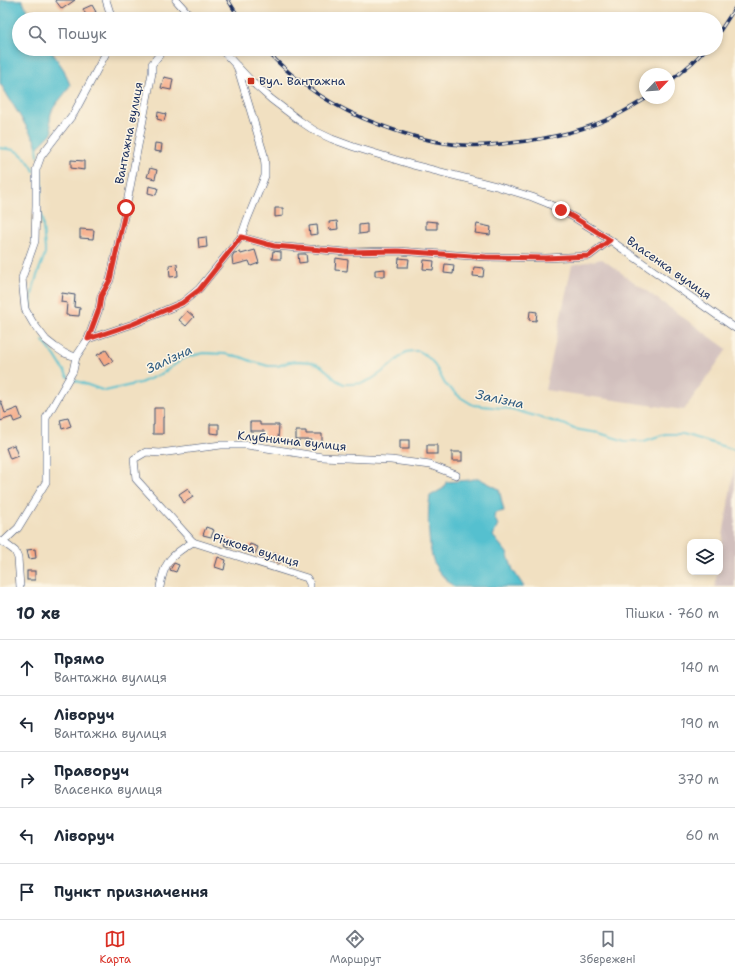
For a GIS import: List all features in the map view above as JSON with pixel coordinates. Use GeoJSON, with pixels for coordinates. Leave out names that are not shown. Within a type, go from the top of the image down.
{"type":"FeatureCollection","features":[{"type":"Feature","properties":{"kind":"street"},"geometry":{"type":"LineString","coordinates":[[106,0],[110,12]]}},
{"type":"Feature","properties":{"kind":"street"},"geometry":{"type":"LineString","coordinates":[[176,0],[184,12]]}},
{"type":"Feature","properties":{"kind":"street"},"geometry":{"type":"LineString","coordinates":[[76,357],[64,353],[46,340],[33,323],[25,309],[22,278],[35,241],[36,170],[41,156],[74,113],[104,56]]}},
{"type":"Feature","properties":{"kind":"street","name":"Вантажна вулиця"},"geometry":{"type":"LineString","coordinates":[[1,541],[18,528],[46,482],[46,418],[73,370],[76,357],[88,339],[99,309],[101,296],[110,280],[152,73],[152,64],[158,56]]}},
{"type":"Feature","properties":{"kind":"street"},"geometry":{"type":"LineString","coordinates":[[228,56],[271,99],[315,131],[332,139],[413,165],[496,186],[532,197],[561,210],[608,239]]}},
{"type":"Feature","properties":{"kind":"street"},"geometry":{"type":"LineString","coordinates":[[88,339],[133,324],[182,303],[199,290],[241,237],[265,176],[265,166],[264,155],[237,66]]}},
{"type":"Feature","properties":{"kind":"street","name":"Власенка вулиця"},"geometry":{"type":"LineString","coordinates":[[241,237],[274,246],[346,252],[398,251],[486,257],[546,258],[589,256],[608,239],[735,328]]}},
{"type":"Feature","properties":{"kind":"street","name":"Клубнична вулиця"},"geometry":{"type":"LineString","coordinates":[[193,542],[136,480],[134,459],[146,452],[160,453],[221,446],[247,445],[322,457],[391,460],[430,465],[456,475]]}},
{"type":"Feature","properties":{"kind":"street"},"geometry":{"type":"LineString","coordinates":[[1,541],[15,551],[18,558],[20,587]]}},
{"type":"Feature","properties":{"kind":"street"},"geometry":{"type":"LineString","coordinates":[[160,587],[161,577],[169,560],[176,553],[193,542]]}},
{"type":"Feature","properties":{"kind":"street","name":"Річкова вулиця"},"geometry":{"type":"LineString","coordinates":[[193,542],[307,578],[310,586]]}},
{"type":"Feature","properties":{"kind":"shaded area"},"geometry":{"type":"Polygon","coordinates":[[[602,259],[727,349],[684,410],[545,390],[572,265],[602,259]]]}},
{"type":"Feature","properties":{"kind":"shaded area"},"geometry":{"type":"Polygon","coordinates":[[[735,462],[735,587],[715,587],[717,575],[723,575],[723,539],[735,462]]]}},
{"type":"Feature","properties":{"kind":"water"},"geometry":{"type":"Polygon","coordinates":[[[0,0],[22,0],[28,12],[12,12],[12,56],[55,56],[64,70],[70,85],[54,107],[50,117],[50,124],[53,132],[37,148],[35,141],[0,83],[0,0]]]}},
{"type":"Feature","properties":{"kind":"water"},"geometry":{"type":"Polygon","coordinates":[[[478,478],[499,489],[504,511],[495,513],[494,517],[498,525],[493,536],[507,553],[513,570],[524,587],[454,587],[440,573],[434,563],[430,548],[430,496],[444,488],[446,482],[478,478]]]}},
{"type":"Feature","properties":{"kind":"building"},"geometry":{"type":"Polygon","coordinates":[[[55,0],[75,0],[62,9],[55,0]]]}},
{"type":"Feature","properties":{"kind":"building"},"geometry":{"type":"Polygon","coordinates":[[[92,5],[96,12],[84,12],[83,9],[92,5]]]}},
{"type":"Feature","properties":{"kind":"building"},"geometry":{"type":"Polygon","coordinates":[[[164,77],[173,79],[171,90],[161,88],[164,77]]]}},
{"type":"Feature","properties":{"kind":"building"},"geometry":{"type":"Polygon","coordinates":[[[158,112],[166,114],[164,121],[157,119],[158,112]]]}},
{"type":"Feature","properties":{"kind":"building"},"geometry":{"type":"Polygon","coordinates":[[[155,143],[162,144],[161,152],[154,151],[155,143]]]}},
{"type":"Feature","properties":{"kind":"building"},"geometry":{"type":"Polygon","coordinates":[[[71,160],[84,161],[84,170],[71,168],[71,160]]]}},
{"type":"Feature","properties":{"kind":"building"},"geometry":{"type":"Polygon","coordinates":[[[150,168],[157,170],[155,179],[147,177],[150,168]]]}},
{"type":"Feature","properties":{"kind":"building"},"geometry":{"type":"Polygon","coordinates":[[[149,186],[158,188],[156,195],[148,193],[149,186]]]}},
{"type":"Feature","properties":{"kind":"building"},"geometry":{"type":"Polygon","coordinates":[[[275,208],[283,208],[283,216],[275,217],[275,208]]]}},
{"type":"Feature","properties":{"kind":"building"},"geometry":{"type":"Polygon","coordinates":[[[337,221],[338,229],[330,230],[329,222],[337,221]]]}},
{"type":"Feature","properties":{"kind":"building"},"geometry":{"type":"Polygon","coordinates":[[[426,221],[437,222],[437,229],[426,229],[426,221]]]}},
{"type":"Feature","properties":{"kind":"building"},"geometry":{"type":"Polygon","coordinates":[[[367,224],[367,233],[359,234],[359,225],[367,224]]]}},
{"type":"Feature","properties":{"kind":"building"},"geometry":{"type":"Polygon","coordinates":[[[477,224],[491,227],[490,235],[475,233],[477,224]]]}},
{"type":"Feature","properties":{"kind":"building"},"geometry":{"type":"Polygon","coordinates":[[[317,225],[318,234],[310,235],[309,226],[317,225]]]}},
{"type":"Feature","properties":{"kind":"building"},"geometry":{"type":"Polygon","coordinates":[[[80,229],[94,230],[93,239],[80,238],[80,229]]]}},
{"type":"Feature","properties":{"kind":"building"},"geometry":{"type":"Polygon","coordinates":[[[206,237],[207,247],[199,248],[198,238],[206,237]]]}},
{"type":"Feature","properties":{"kind":"building"},"geometry":{"type":"Polygon","coordinates":[[[255,250],[259,263],[251,266],[249,261],[233,265],[232,257],[234,253],[240,252],[241,254],[255,250]]]}},
{"type":"Feature","properties":{"kind":"building"},"geometry":{"type":"Polygon","coordinates":[[[273,251],[281,252],[281,259],[272,259],[273,251]]]}},
{"type":"Feature","properties":{"kind":"building"},"geometry":{"type":"Polygon","coordinates":[[[298,254],[306,254],[307,262],[299,263],[298,254]]]}},
{"type":"Feature","properties":{"kind":"building"},"geometry":{"type":"Polygon","coordinates":[[[336,258],[348,260],[347,271],[335,270],[336,258]]]}},
{"type":"Feature","properties":{"kind":"building"},"geometry":{"type":"Polygon","coordinates":[[[399,258],[409,259],[408,267],[398,267],[399,258]]]}},
{"type":"Feature","properties":{"kind":"building"},"geometry":{"type":"Polygon","coordinates":[[[424,260],[434,261],[433,270],[423,269],[424,260]]]}},
{"type":"Feature","properties":{"kind":"building"},"geometry":{"type":"Polygon","coordinates":[[[177,264],[178,276],[170,277],[169,265],[177,264]]]}},
{"type":"Feature","properties":{"kind":"building"},"geometry":{"type":"Polygon","coordinates":[[[445,264],[454,265],[453,274],[444,273],[445,264]]]}},
{"type":"Feature","properties":{"kind":"building"},"geometry":{"type":"Polygon","coordinates":[[[474,267],[484,268],[483,277],[473,276],[474,267]]]}},
{"type":"Feature","properties":{"kind":"building"},"geometry":{"type":"Polygon","coordinates":[[[385,269],[385,276],[375,276],[375,270],[385,269]]]}},
{"type":"Feature","properties":{"kind":"building"},"geometry":{"type":"Polygon","coordinates":[[[62,293],[75,295],[74,307],[80,308],[79,316],[66,315],[67,303],[61,302],[62,293]]]}},
{"type":"Feature","properties":{"kind":"building"},"geometry":{"type":"Polygon","coordinates":[[[187,311],[194,317],[186,326],[179,320],[187,311]]]}},
{"type":"Feature","properties":{"kind":"building"},"geometry":{"type":"Polygon","coordinates":[[[530,311],[537,312],[536,321],[529,320],[530,311]]]}},
{"type":"Feature","properties":{"kind":"building"},"geometry":{"type":"Polygon","coordinates":[[[106,350],[113,361],[104,366],[97,355],[106,350]]]}},
{"type":"Feature","properties":{"kind":"building"},"geometry":{"type":"Polygon","coordinates":[[[0,401],[5,413],[18,408],[22,419],[14,422],[12,417],[0,421],[0,401]]]}},
{"type":"Feature","properties":{"kind":"building"},"geometry":{"type":"Polygon","coordinates":[[[154,408],[164,408],[163,434],[153,434],[154,408]]]}},
{"type":"Feature","properties":{"kind":"building"},"geometry":{"type":"Polygon","coordinates":[[[68,418],[71,426],[62,429],[60,420],[68,418]]]}},
{"type":"Feature","properties":{"kind":"building"},"geometry":{"type":"Polygon","coordinates":[[[250,422],[260,422],[260,425],[279,425],[278,439],[263,438],[264,431],[250,431],[250,422]]]}},
{"type":"Feature","properties":{"kind":"building"},"geometry":{"type":"Polygon","coordinates":[[[210,424],[219,424],[219,434],[210,433],[210,424]]]}},
{"type":"Feature","properties":{"kind":"building"},"geometry":{"type":"Polygon","coordinates":[[[296,431],[306,431],[306,434],[322,434],[322,443],[312,443],[312,440],[296,440],[296,431]]]}},
{"type":"Feature","properties":{"kind":"building"},"geometry":{"type":"Polygon","coordinates":[[[400,440],[409,440],[409,449],[400,449],[400,440]]]}},
{"type":"Feature","properties":{"kind":"building"},"geometry":{"type":"Polygon","coordinates":[[[14,445],[18,456],[10,459],[6,448],[14,445]]]}},
{"type":"Feature","properties":{"kind":"building"},"geometry":{"type":"Polygon","coordinates":[[[427,445],[437,445],[437,454],[427,454],[427,445]]]}},
{"type":"Feature","properties":{"kind":"building"},"geometry":{"type":"Polygon","coordinates":[[[452,452],[462,452],[462,461],[452,461],[452,452]]]}},
{"type":"Feature","properties":{"kind":"building"},"geometry":{"type":"Polygon","coordinates":[[[188,488],[193,497],[184,503],[179,494],[188,488]]]}},
{"type":"Feature","properties":{"kind":"building"},"geometry":{"type":"Polygon","coordinates":[[[206,527],[214,530],[211,537],[203,535],[206,527]]]}},
{"type":"Feature","properties":{"kind":"building"},"geometry":{"type":"Polygon","coordinates":[[[227,538],[235,541],[232,548],[224,545],[227,538]]]}},
{"type":"Feature","properties":{"kind":"building"},"geometry":{"type":"Polygon","coordinates":[[[250,544],[258,547],[255,554],[247,551],[250,544]]]}},
{"type":"Feature","properties":{"kind":"building"},"geometry":{"type":"Polygon","coordinates":[[[35,549],[36,558],[29,559],[27,550],[35,549]]]}},
{"type":"Feature","properties":{"kind":"building"},"geometry":{"type":"Polygon","coordinates":[[[261,552],[269,555],[267,560],[258,557],[261,552]]]}},
{"type":"Feature","properties":{"kind":"building"},"geometry":{"type":"Polygon","coordinates":[[[274,553],[282,556],[280,563],[272,560],[274,553]]]}},
{"type":"Feature","properties":{"kind":"building"},"geometry":{"type":"Polygon","coordinates":[[[218,557],[226,560],[224,570],[215,567],[218,557]]]}},
{"type":"Feature","properties":{"kind":"building"},"geometry":{"type":"Polygon","coordinates":[[[174,563],[179,565],[176,572],[170,570],[174,563]]]}},
{"type":"Feature","properties":{"kind":"building"},"geometry":{"type":"Polygon","coordinates":[[[27,571],[35,571],[35,580],[27,580],[27,571]]]}},
{"type":"Feature","properties":{"kind":"waterway"},"geometry":{"type":"LineString","coordinates":[[37,146],[38,156]]}},
{"type":"Feature","properties":{"kind":"waterway","name":"Залізна"},"geometry":{"type":"LineString","coordinates":[[0,148],[15,150],[27,160],[34,171]]}},
{"type":"Feature","properties":{"kind":"waterway"},"geometry":{"type":"LineString","coordinates":[[39,199],[42,186],[40,168]]}},
{"type":"Feature","properties":{"kind":"waterway","name":"Залізна"},"geometry":{"type":"LineString","coordinates":[[32,315],[31,300],[37,276],[45,254],[42,216],[38,209]]}},
{"type":"Feature","properties":{"kind":"waterway","name":"Залізна"},"geometry":{"type":"LineString","coordinates":[[43,341],[55,356],[68,377]]}},
{"type":"Feature","properties":{"kind":"waterway","name":"Залізна"},"geometry":{"type":"LineString","coordinates":[[71,379],[105,391],[140,383],[163,373],[184,358],[203,353],[225,354],[241,357],[268,366],[278,366],[289,362],[298,361],[311,362],[321,366],[336,380],[344,384],[351,384],[363,383],[372,379],[406,352],[419,351],[431,360],[445,384],[460,397],[473,405],[511,409],[566,425],[574,429],[599,433],[625,441],[644,441],[665,434],[683,434],[735,450]]}},
{"type":"Feature","properties":{"kind":"railway"},"geometry":{"type":"LineString","coordinates":[[228,0],[236,12]]}},
{"type":"Feature","properties":{"kind":"railway"},"geometry":{"type":"LineString","coordinates":[[723,26],[735,8]]}},
{"type":"Feature","properties":{"kind":"railway"},"geometry":{"type":"LineString","coordinates":[[271,56],[290,73],[318,94],[364,119],[420,138],[452,144],[498,144],[539,139],[567,133],[594,125],[639,103]]}},
{"type":"Feature","properties":{"kind":"railway"},"geometry":{"type":"LineString","coordinates":[[675,77],[699,56]]}},
{"type":"Feature","properties":{"kind":"place","name":"Вул. Вантажна"},"geometry":{"type":"Point","coordinates":[251,81]}},
{"type":"Feature","properties":{"kind":"route"},"geometry":{"type":"LineString","coordinates":[[126,208],[110,280],[101,296],[99,309],[88,339],[133,324],[182,303],[199,290],[241,237],[274,246],[346,252],[398,251],[486,257],[546,258],[589,256],[610,240],[561,210]]}}]}
